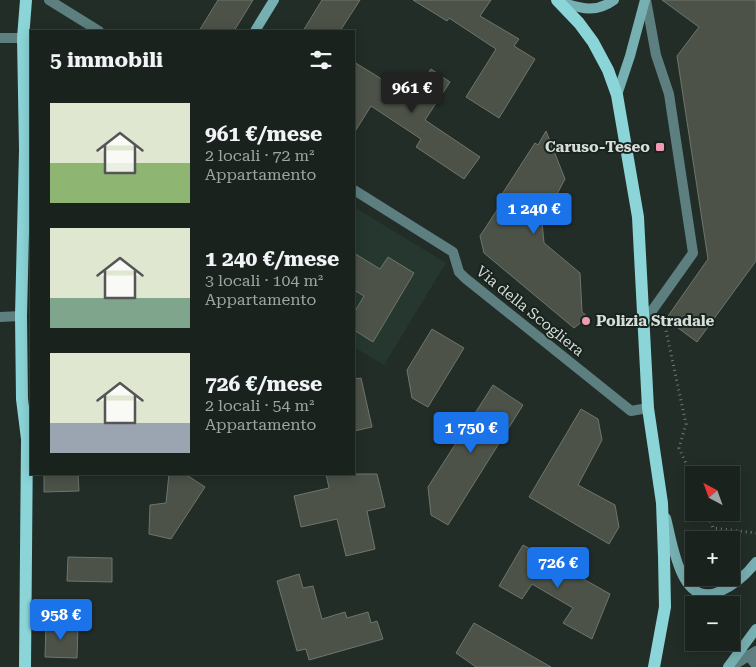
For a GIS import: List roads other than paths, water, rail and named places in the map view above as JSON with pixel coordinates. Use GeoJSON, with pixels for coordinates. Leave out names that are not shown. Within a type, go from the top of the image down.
{"type":"FeatureCollection","features":[{"type":"Feature","properties":{"kind":"main road"},"geometry":{"type":"LineString","coordinates":[[24,667],[27,439],[22,399],[20,316],[25,150],[23,38],[26,0]]}},
{"type":"Feature","properties":{"kind":"main road"},"geometry":{"type":"LineString","coordinates":[[256,30],[274,0]]}},
{"type":"Feature","properties":{"kind":"main road"},"geometry":{"type":"LineString","coordinates":[[558,1],[587,10],[599,9],[614,0]]}},
{"type":"Feature","properties":{"kind":"main road"},"geometry":{"type":"LineString","coordinates":[[617,95],[645,0]]}},
{"type":"Feature","properties":{"kind":"main road"},"geometry":{"type":"LineString","coordinates":[[558,1],[593,42],[608,70],[617,95],[638,217],[648,408],[662,503],[677,563],[685,581],[700,594],[710,594],[727,588],[740,580],[756,562]]}},
{"type":"Feature","properties":{"kind":"main road"},"geometry":{"type":"LineString","coordinates":[[27,439],[30,422]]}},
{"type":"Feature","properties":{"kind":"main road"},"geometry":{"type":"LineString","coordinates":[[654,667],[665,607],[662,503]]}},
{"type":"Feature","properties":{"kind":"main road"},"geometry":{"type":"LineString","coordinates":[[730,667],[756,629]]}},
{"type":"Feature","properties":{"kind":"street"},"geometry":{"type":"LineString","coordinates":[[49,0],[97,30]]}},
{"type":"Feature","properties":{"kind":"street"},"geometry":{"type":"LineString","coordinates":[[644,322],[693,253],[669,94],[656,55],[645,0]]}},
{"type":"Feature","properties":{"kind":"street"},"geometry":{"type":"LineString","coordinates":[[0,38],[23,38]]}},
{"type":"Feature","properties":{"kind":"street","name":"Via della Scogliera"},"geometry":{"type":"LineString","coordinates":[[355,191],[453,252],[459,272],[464,278],[631,411],[648,408]]}},
{"type":"Feature","properties":{"kind":"street"},"geometry":{"type":"LineString","coordinates":[[0,316],[20,316]]}},
{"type":"Feature","properties":{"kind":"street"},"geometry":{"type":"LineString","coordinates":[[730,667],[752,653],[756,665]]}},
{"type":"Feature","properties":{"kind":"place","name":"Caruso-Teseo"},"geometry":{"type":"Point","coordinates":[660,147]}},
{"type":"Feature","properties":{"kind":"place","name":"Polizia Stradale"},"geometry":{"type":"Point","coordinates":[586,321]}}]}
